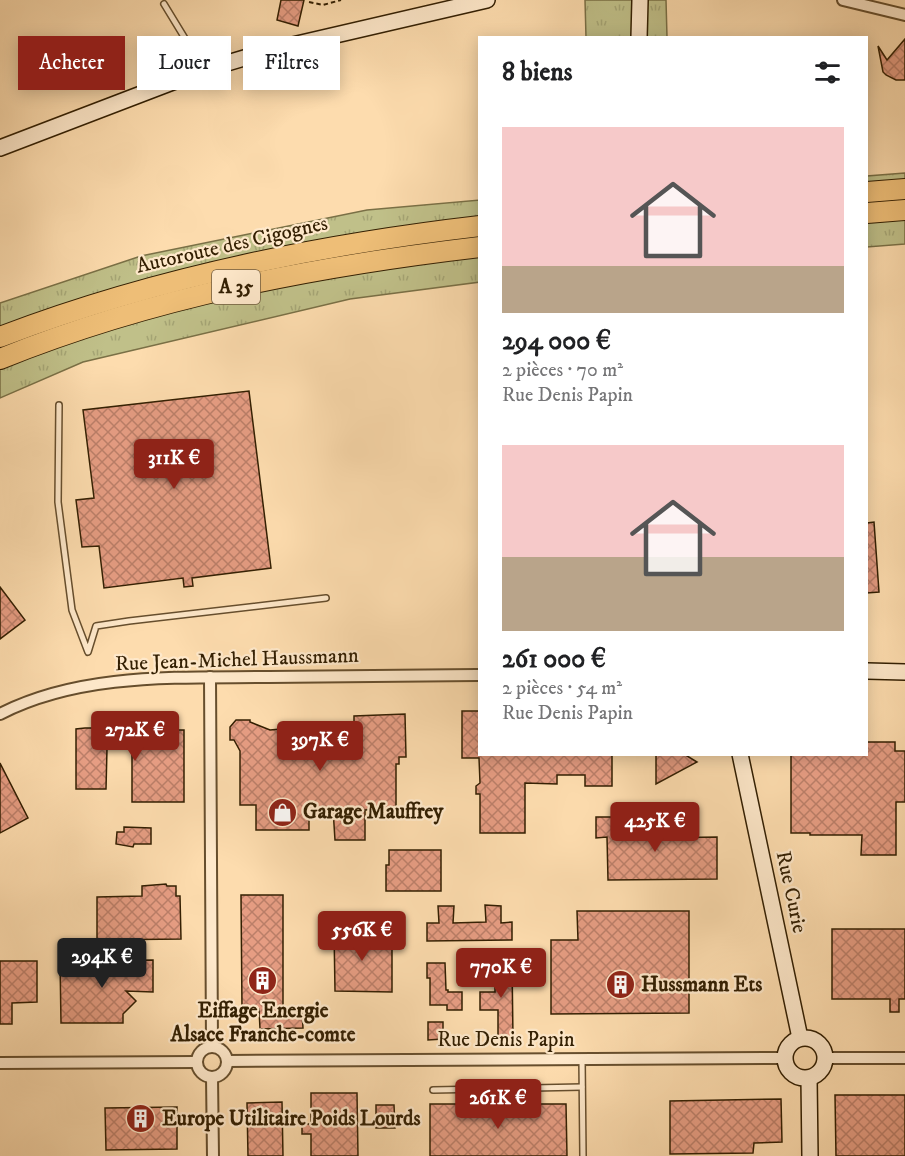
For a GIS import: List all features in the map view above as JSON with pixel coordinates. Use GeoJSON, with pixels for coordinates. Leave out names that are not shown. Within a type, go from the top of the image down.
{"type":"FeatureCollection","features":[{"type":"Feature","properties":{"kind":"highway"},"geometry":{"type":"LineString","coordinates":[[868,192],[905,189]]}},
{"type":"Feature","properties":{"kind":"highway"},"geometry":{"type":"LineString","coordinates":[[868,213],[905,210]]}},
{"type":"Feature","properties":{"kind":"highway","name":"Autoroute des Cigognes"},"geometry":{"type":"LineString","coordinates":[[0,337],[83,308],[213,271],[352,243],[478,226]]}},
{"type":"Feature","properties":{"kind":"highway","name":"Autoroute des Cigognes"},"geometry":{"type":"LineString","coordinates":[[0,359],[140,311],[218,291],[356,263],[478,247]]}},
{"type":"Feature","properties":{"kind":"main road"},"geometry":{"type":"LineString","coordinates":[[231,62],[271,50],[487,0]]}},
{"type":"Feature","properties":{"kind":"main road"},"geometry":{"type":"LineString","coordinates":[[639,36],[640,0]]}},
{"type":"Feature","properties":{"kind":"main road"},"geometry":{"type":"LineString","coordinates":[[0,148],[152,90]]}},
{"type":"Feature","properties":{"kind":"main road"},"geometry":{"type":"LineString","coordinates":[[868,671],[905,672]]}},
{"type":"Feature","properties":{"kind":"main road","name":"Rue Curie"},"geometry":{"type":"LineString","coordinates":[[740,756],[800,1038]]}},
{"type":"Feature","properties":{"kind":"main road"},"geometry":{"type":"LineString","coordinates":[[800,1038],[810,1038],[824,1049],[825,1058],[821,1071],[810,1078],[795,1076],[786,1065],[784,1058],[789,1045],[800,1038]]}},
{"type":"Feature","properties":{"kind":"main road"},"geometry":{"type":"LineString","coordinates":[[810,1078],[810,1156]]}},
{"type":"Feature","properties":{"kind":"street"},"geometry":{"type":"LineString","coordinates":[[843,0],[905,15]]}},
{"type":"Feature","properties":{"kind":"street","name":"Rue Jean-Michel Haussmann"},"geometry":{"type":"LineString","coordinates":[[0,714],[34,700],[83,686],[153,680],[478,675]]}},
{"type":"Feature","properties":{"kind":"street"},"geometry":{"type":"LineString","coordinates":[[210,678],[212,1046]]}},
{"type":"Feature","properties":{"kind":"street"},"geometry":{"type":"LineString","coordinates":[[212,1046],[223,1051],[228,1061],[223,1072],[212,1077],[202,1072],[197,1062],[201,1051],[212,1046]]}},
{"type":"Feature","properties":{"kind":"street","name":"Rue Denis Papin"},"geometry":{"type":"LineString","coordinates":[[228,1061],[784,1058]]}},
{"type":"Feature","properties":{"kind":"street"},"geometry":{"type":"LineString","coordinates":[[825,1058],[905,1058]]}},
{"type":"Feature","properties":{"kind":"street"},"geometry":{"type":"LineString","coordinates":[[0,1063],[197,1062]]}},
{"type":"Feature","properties":{"kind":"street"},"geometry":{"type":"LineString","coordinates":[[212,1077],[213,1156]]}},
{"type":"Feature","properties":{"kind":"lane"},"geometry":{"type":"LineString","coordinates":[[164,4],[185,36]]}},
{"type":"Feature","properties":{"kind":"lane"},"geometry":{"type":"LineString","coordinates":[[59,405],[58,502],[72,610],[88,652],[96,626],[326,598]]}},
{"type":"Feature","properties":{"kind":"lane"},"geometry":{"type":"LineString","coordinates":[[582,1059],[583,1156]]}},
{"type":"Feature","properties":{"kind":"lane"},"geometry":{"type":"LineString","coordinates":[[433,1090],[582,1087]]}},
{"type":"Feature","properties":{"kind":"path"},"geometry":{"type":"LineString","coordinates":[[309,2],[323,4],[341,0]]}},
{"type":"Feature","properties":{"kind":"green space"},"geometry":{"type":"Polygon","coordinates":[[[585,0],[666,0],[667,36],[586,36],[585,0]]]}},
{"type":"Feature","properties":{"kind":"green space"},"geometry":{"type":"Polygon","coordinates":[[[905,173],[905,244],[868,247],[868,176],[905,173]]]}},
{"type":"Feature","properties":{"kind":"green space"},"geometry":{"type":"Polygon","coordinates":[[[478,200],[478,282],[350,299],[83,362],[0,398],[0,303],[141,256],[367,210],[478,200]]]}},
{"type":"Feature","properties":{"kind":"building"},"geometry":{"type":"Polygon","coordinates":[[[281,0],[304,0],[298,26],[277,20],[281,0]]]}},
{"type":"Feature","properties":{"kind":"building"},"geometry":{"type":"Polygon","coordinates":[[[905,39],[905,80],[896,80],[883,72],[878,46],[887,60],[905,39]]]}},
{"type":"Feature","properties":{"kind":"building"},"geometry":{"type":"Polygon","coordinates":[[[249,391],[271,568],[192,578],[193,586],[184,587],[183,578],[104,588],[99,546],[82,547],[76,500],[94,498],[83,410],[249,391]]]}},
{"type":"Feature","properties":{"kind":"building"},"geometry":{"type":"Polygon","coordinates":[[[874,522],[879,592],[868,593],[868,523],[874,522]]]}},
{"type":"Feature","properties":{"kind":"building"},"geometry":{"type":"Polygon","coordinates":[[[0,587],[25,620],[0,639],[0,587]]]}},
{"type":"Feature","properties":{"kind":"building"},"geometry":{"type":"Polygon","coordinates":[[[462,711],[478,711],[478,756],[612,756],[612,786],[585,786],[585,775],[557,775],[557,784],[525,783],[525,833],[480,833],[480,794],[476,794],[476,786],[480,783],[479,758],[462,758],[462,711]]]}},
{"type":"Feature","properties":{"kind":"building"},"geometry":{"type":"Polygon","coordinates":[[[405,714],[406,757],[399,757],[399,764],[396,764],[396,808],[365,810],[365,840],[335,840],[333,809],[309,809],[309,830],[256,830],[256,805],[240,805],[240,751],[234,740],[230,740],[230,727],[236,720],[250,720],[270,730],[281,729],[283,726],[292,729],[293,726],[303,730],[322,729],[322,732],[354,731],[354,716],[405,714]]]}},
{"type":"Feature","properties":{"kind":"building"},"geometry":{"type":"Polygon","coordinates":[[[108,728],[131,732],[131,730],[184,730],[184,802],[132,802],[132,749],[107,749],[106,789],[76,789],[76,729],[108,728]]]}},
{"type":"Feature","properties":{"kind":"building"},"geometry":{"type":"Polygon","coordinates":[[[868,742],[895,742],[895,751],[905,751],[905,802],[896,802],[896,855],[861,855],[862,835],[791,833],[791,756],[868,756],[868,742]]]}},
{"type":"Feature","properties":{"kind":"building"},"geometry":{"type":"Polygon","coordinates":[[[656,756],[687,756],[697,762],[656,784],[656,756]]]}},
{"type":"Feature","properties":{"kind":"building"},"geometry":{"type":"Polygon","coordinates":[[[0,763],[28,818],[0,833],[0,763]]]}},
{"type":"Feature","properties":{"kind":"building"},"geometry":{"type":"Polygon","coordinates":[[[596,817],[633,817],[634,823],[650,823],[651,838],[717,837],[717,879],[608,880],[607,837],[596,838],[596,817]]]}},
{"type":"Feature","properties":{"kind":"building"},"geometry":{"type":"Polygon","coordinates":[[[124,827],[151,828],[151,844],[134,844],[133,847],[116,844],[117,832],[124,832],[124,827]]]}},
{"type":"Feature","properties":{"kind":"building"},"geometry":{"type":"Polygon","coordinates":[[[389,850],[441,850],[441,891],[386,891],[386,865],[389,865],[389,850]]]}},
{"type":"Feature","properties":{"kind":"building"},"geometry":{"type":"Polygon","coordinates":[[[166,884],[176,886],[176,896],[180,896],[181,939],[97,940],[97,897],[142,896],[142,886],[166,884]]]}},
{"type":"Feature","properties":{"kind":"building","name":"Eiffage Energie Alsace Franche-comte"},"geometry":{"type":"Polygon","coordinates":[[[241,895],[283,895],[283,1011],[302,1010],[303,1028],[260,1029],[259,1009],[242,1009],[241,895]]]}},
{"type":"Feature","properties":{"kind":"building"},"geometry":{"type":"Polygon","coordinates":[[[485,905],[501,906],[501,923],[512,922],[512,940],[427,941],[427,923],[439,923],[438,906],[454,906],[453,923],[486,922],[485,905]]]}},
{"type":"Feature","properties":{"kind":"building","name":"Hussmann Ets"},"geometry":{"type":"Polygon","coordinates":[[[577,911],[689,911],[689,1013],[551,1014],[551,940],[578,940],[577,911]]]}},
{"type":"Feature","properties":{"kind":"building"},"geometry":{"type":"Polygon","coordinates":[[[832,929],[905,929],[905,999],[899,999],[899,1012],[890,1012],[890,999],[832,999],[832,929]]]}},
{"type":"Feature","properties":{"kind":"building"},"geometry":{"type":"Polygon","coordinates":[[[334,930],[377,930],[378,948],[392,948],[392,992],[335,991],[334,930]]]}},
{"type":"Feature","properties":{"kind":"building"},"geometry":{"type":"Polygon","coordinates":[[[153,960],[153,992],[126,991],[136,1001],[123,1014],[123,1023],[61,1023],[60,961],[153,960]]]}},
{"type":"Feature","properties":{"kind":"building"},"geometry":{"type":"Polygon","coordinates":[[[0,961],[37,961],[37,1002],[12,1003],[12,1024],[0,1024],[0,961]]]}},
{"type":"Feature","properties":{"kind":"building"},"geometry":{"type":"Polygon","coordinates":[[[495,961],[512,961],[513,1039],[498,1039],[498,1010],[480,1010],[480,992],[495,992],[495,961]]]}},
{"type":"Feature","properties":{"kind":"building"},"geometry":{"type":"Polygon","coordinates":[[[427,963],[445,963],[446,990],[462,992],[462,1010],[447,1010],[447,1005],[430,1005],[430,978],[427,978],[427,963]]]}},
{"type":"Feature","properties":{"kind":"building"},"geometry":{"type":"Polygon","coordinates":[[[428,1022],[443,1022],[443,1039],[428,1040],[428,1022]]]}},
{"type":"Feature","properties":{"kind":"building"},"geometry":{"type":"Polygon","coordinates":[[[311,1093],[357,1093],[358,1156],[311,1156],[311,1134],[302,1134],[302,1124],[311,1124],[311,1093]]]}},
{"type":"Feature","properties":{"kind":"building"},"geometry":{"type":"Polygon","coordinates":[[[835,1095],[905,1095],[905,1156],[836,1156],[835,1095]]]}},
{"type":"Feature","properties":{"kind":"building"},"geometry":{"type":"Polygon","coordinates":[[[781,1099],[782,1142],[754,1143],[753,1153],[670,1154],[670,1101],[781,1099]]]}},
{"type":"Feature","properties":{"kind":"building"},"geometry":{"type":"Polygon","coordinates":[[[282,1102],[283,1156],[248,1156],[247,1103],[282,1102]]]}},
{"type":"Feature","properties":{"kind":"building"},"geometry":{"type":"Polygon","coordinates":[[[430,1104],[566,1104],[567,1156],[430,1156],[430,1104]]]}},
{"type":"Feature","properties":{"kind":"building"},"geometry":{"type":"Polygon","coordinates":[[[376,1105],[394,1105],[395,1128],[376,1128],[376,1105]]]}},
{"type":"Feature","properties":{"kind":"building","name":"Europe Utilitaire Poids Lourds"},"geometry":{"type":"Polygon","coordinates":[[[177,1107],[177,1149],[106,1150],[105,1108],[177,1107]]]}},
{"type":"Feature","properties":{"kind":"place","name":"Garage Mauffrey"},"geometry":{"type":"Point","coordinates":[282,812]}},
{"type":"Feature","properties":{"kind":"place","name":"Eiffage Energie Alsace Franche-comte"},"geometry":{"type":"Point","coordinates":[263,980]}},
{"type":"Feature","properties":{"kind":"place","name":"Hussmann Ets"},"geometry":{"type":"Point","coordinates":[620,985]}},
{"type":"Feature","properties":{"kind":"place","name":"Europe Utilitaire Poids Lourds"},"geometry":{"type":"Point","coordinates":[141,1119]}}]}
